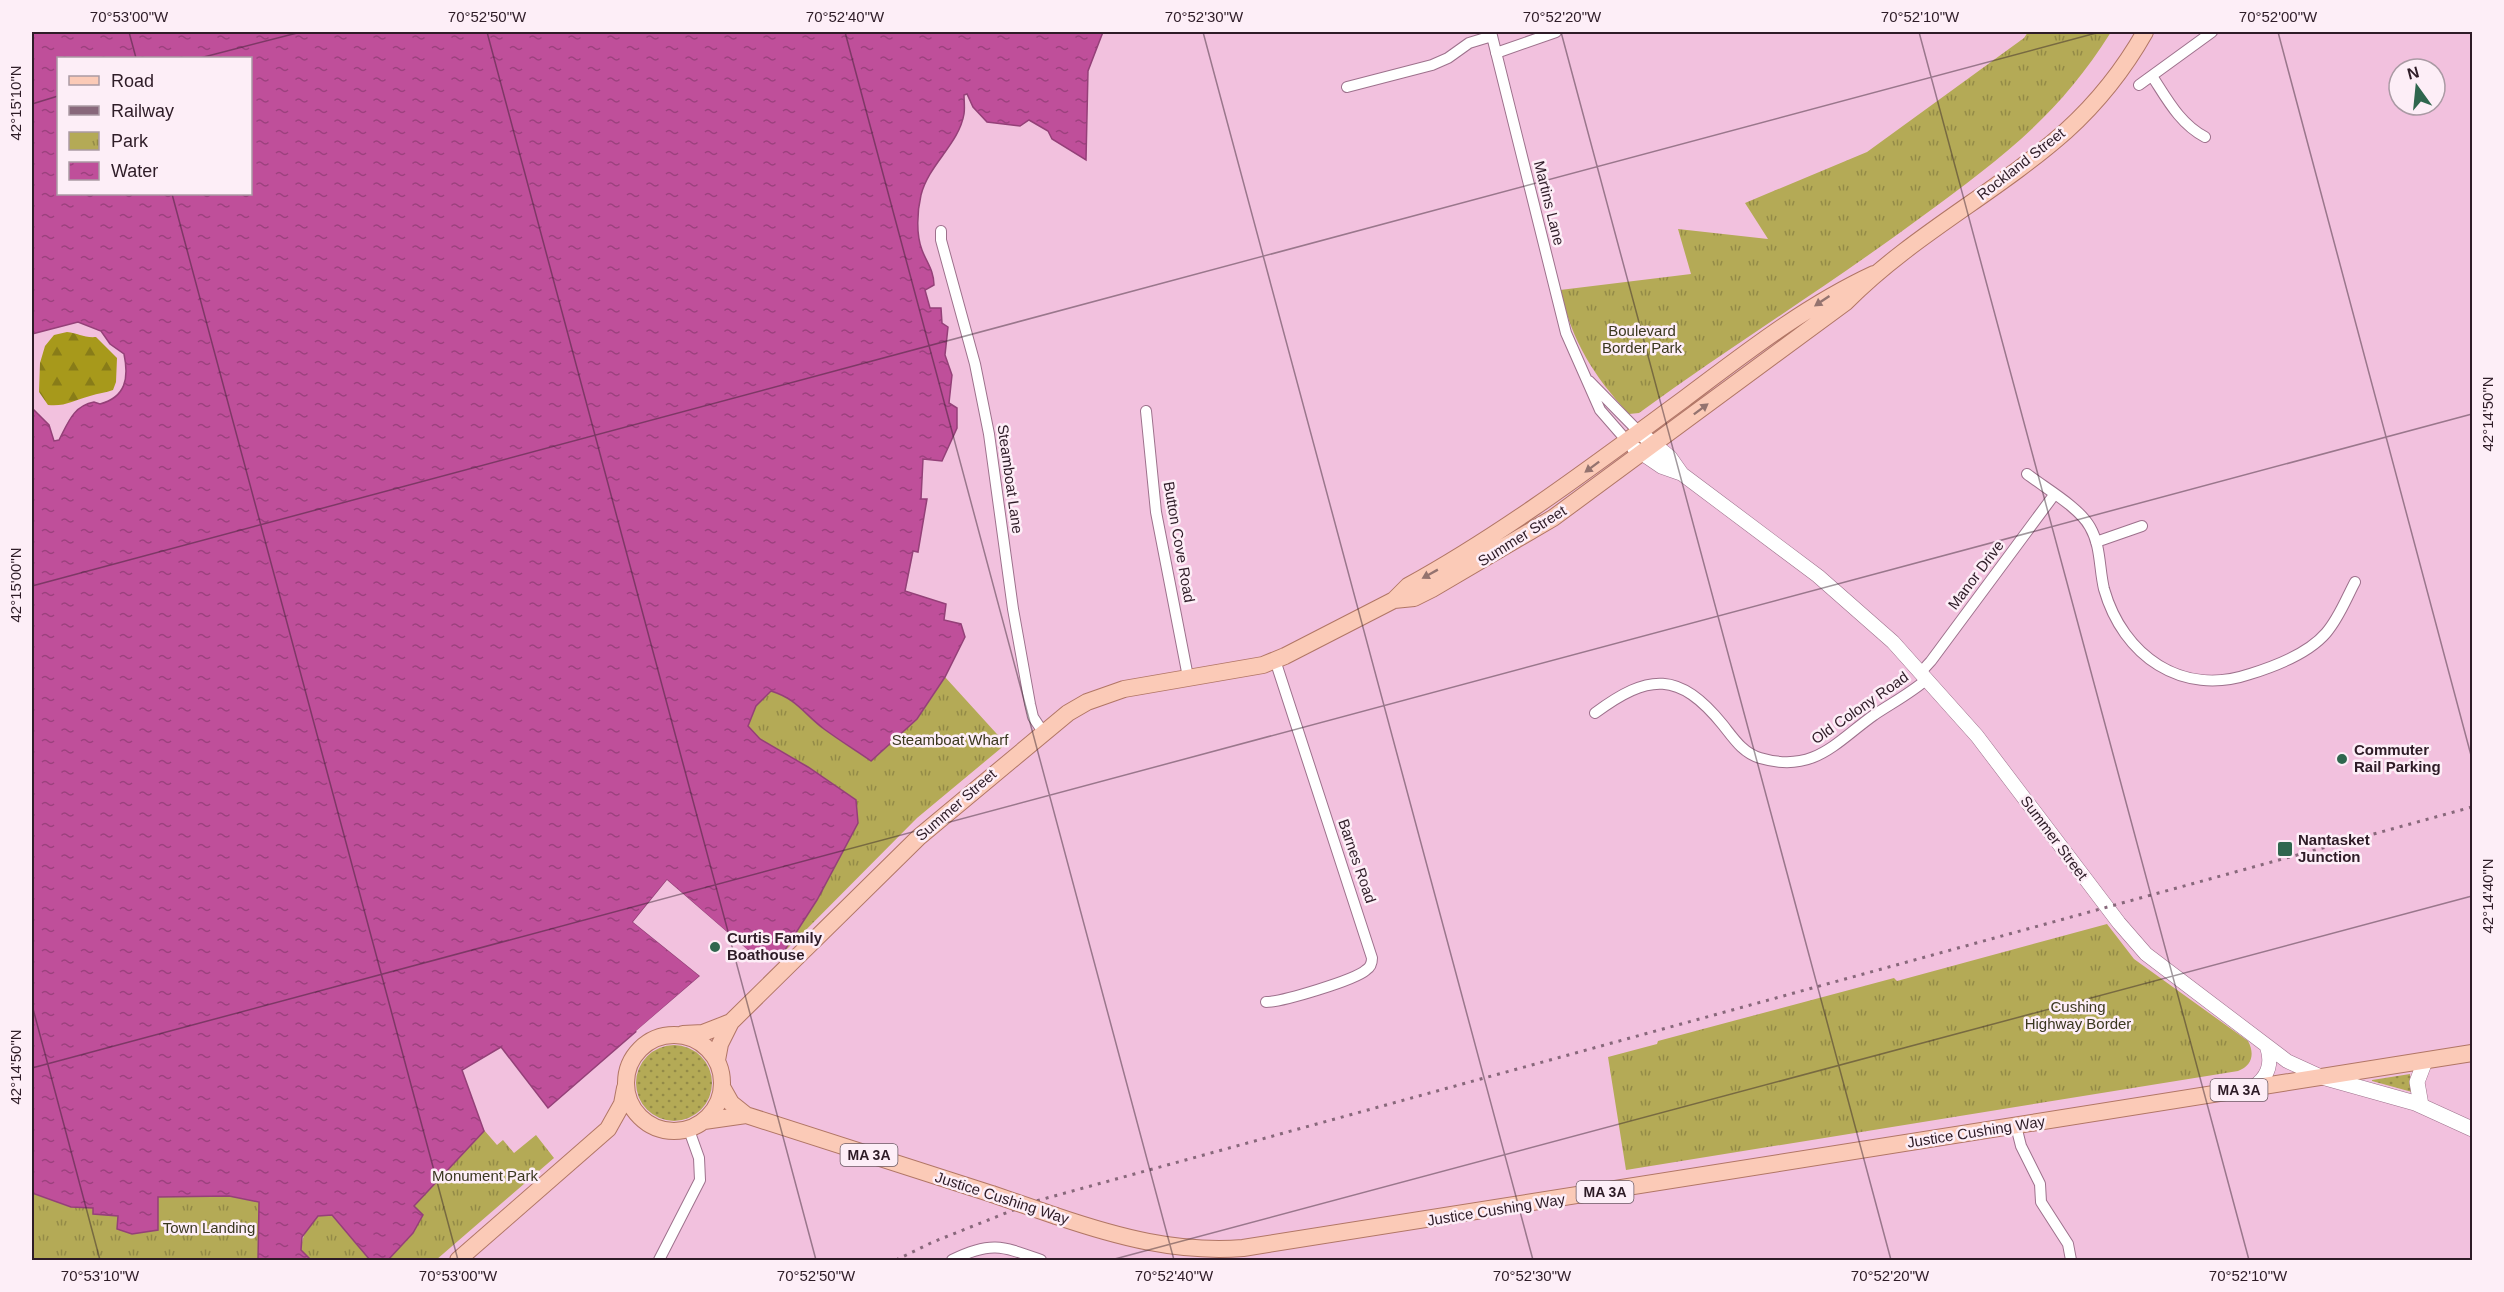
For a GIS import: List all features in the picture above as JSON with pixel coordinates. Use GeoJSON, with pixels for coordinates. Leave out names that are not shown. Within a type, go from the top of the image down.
{"type":"FeatureCollection","features":[{"type":"Feature","properties":{"kind":"main road","name":"Rockland Street"},"geometry":{"type":"LineString","coordinates":[[1648,449],[1846,302],[1874,274],[2064,132],[2105,91],[2146,32]]}},
{"type":"Feature","properties":{"kind":"main road","name":"Rockland Street"},"geometry":{"type":"LineString","coordinates":[[1633,436],[1742,356],[1828,297],[1874,274]]}},
{"type":"Feature","properties":{"kind":"main road","name":"Summer Street"},"geometry":{"type":"LineString","coordinates":[[717,1060],[720,1044],[731,1022],[919,837],[1042,732],[1076,708],[1100,697],[1136,686],[1247,669],[1275,660],[1394,600],[1408,586],[1527,515],[1633,436]]}},
{"type":"Feature","properties":{"kind":"main road","name":"Summer Street"},"geometry":{"type":"LineString","coordinates":[[1394,600],[1414,598],[1510,545],[1553,518],[1648,449]]}},
{"type":"Feature","properties":{"kind":"main road","name":"Summer Street"},"geometry":{"type":"LineString","coordinates":[[683,1034],[703,1033],[731,1022]]}},
{"type":"Feature","properties":{"kind":"main road"},"geometry":{"type":"LineString","coordinates":[[458,1260],[609,1129],[622,1104],[628,1064],[644,1044],[663,1035],[683,1034],[698,1041],[717,1060]]}},
{"type":"Feature","properties":{"kind":"main road","name":"Justice Cushing Way"},"geometry":{"type":"LineString","coordinates":[[722,1087],[731,1103],[746,1115],[1116,1236],[1149,1244],[1244,1254],[2472,1053]]}},
{"type":"Feature","properties":{"kind":"main road","name":"MA 3A"},"geometry":{"type":"LineString","coordinates":[[717,1060],[722,1072],[722,1087]]}},
{"type":"Feature","properties":{"kind":"main road"},"geometry":{"type":"LineString","coordinates":[[2421,1105],[2417,1082],[2425,1061]]}},
{"type":"Feature","properties":{"kind":"main road","name":"Summer Street"},"geometry":{"type":"LineString","coordinates":[[2322,1077],[2421,1105],[2472,1130]]}},
{"type":"Feature","properties":{"kind":"main road"},"geometry":{"type":"LineString","coordinates":[[704,1121],[716,1105],[722,1087]]}},
{"type":"Feature","properties":{"kind":"main road"},"geometry":{"type":"LineString","coordinates":[[625,1088],[631,1104],[646,1124]]}},
{"type":"Feature","properties":{"kind":"main road","name":"Justice Cushing Way"},"geometry":{"type":"LineString","coordinates":[[704,1121],[746,1115]]}},
{"type":"Feature","properties":{"kind":"main road","name":"MA 3A"},"geometry":{"type":"LineString","coordinates":[[689,1130],[704,1121]]}},
{"type":"Feature","properties":{"kind":"main road"},"geometry":{"type":"LineString","coordinates":[[609,1129],[628,1123],[646,1124],[661,1130],[689,1130]]}},
{"type":"Feature","properties":{"kind":"street"},"geometry":{"type":"LineString","coordinates":[[1496,53],[1556,32]]}},
{"type":"Feature","properties":{"kind":"street"},"geometry":{"type":"LineString","coordinates":[[2139,85],[2212,32]]}},
{"type":"Feature","properties":{"kind":"street"},"geometry":{"type":"LineString","coordinates":[[1347,87],[1432,65],[1448,58],[1469,43],[1491,34]]}},
{"type":"Feature","properties":{"kind":"street","name":"Martins Lane"},"geometry":{"type":"LineString","coordinates":[[1491,34],[1563,324],[1586,379],[1633,436]]}},
{"type":"Feature","properties":{"kind":"street"},"geometry":{"type":"LineString","coordinates":[[2152,76],[2178,115],[2192,129],[2205,137]]}},
{"type":"Feature","properties":{"kind":"street","name":"Steamboat Lane"},"geometry":{"type":"LineString","coordinates":[[940,231],[975,364],[989,434],[1013,609],[1030,704],[1033,717],[1042,732]]}},
{"type":"Feature","properties":{"kind":"street","name":"Button Cove Road"},"geometry":{"type":"LineString","coordinates":[[1146,411],[1156,512],[1188,677]]}},
{"type":"Feature","properties":{"kind":"street","name":"Summer Street"},"geometry":{"type":"LineString","coordinates":[[1633,436],[1648,449],[1670,457],[1682,474],[1842,596],[1878,627],[1977,736],[2134,942],[2164,969],[2267,1047],[2287,1061],[2322,1077]]}},
{"type":"Feature","properties":{"kind":"street"},"geometry":{"type":"LineString","coordinates":[[2027,474],[2084,518],[2096,542],[2104,588],[2120,626],[2138,649],[2155,664],[2195,681],[2227,681],[2304,651],[2320,639],[2332,625],[2355,582]]}},
{"type":"Feature","properties":{"kind":"street","name":"Manor Drive"},"geometry":{"type":"LineString","coordinates":[[1924,675],[1938,652],[2054,495]]}},
{"type":"Feature","properties":{"kind":"street"},"geometry":{"type":"LineString","coordinates":[[2096,542],[2142,526]]}},
{"type":"Feature","properties":{"kind":"street","name":"Barnes Road"},"geometry":{"type":"LineString","coordinates":[[1266,1002],[1285,1000],[1357,975],[1369,968],[1372,958],[1275,660]]}},
{"type":"Feature","properties":{"kind":"street","name":"Old Colony Road"},"geometry":{"type":"LineString","coordinates":[[1595,713],[1630,690],[1655,684],[1671,685],[1688,691],[1704,702],[1738,744],[1751,755],[1768,760],[1790,762],[1816,757],[1828,751],[1924,675]]}},
{"type":"Feature","properties":{"kind":"street"},"geometry":{"type":"LineString","coordinates":[[2252,1088],[2260,1083],[2269,1069],[2270,1054],[2267,1047]]}},
{"type":"Feature","properties":{"kind":"street"},"geometry":{"type":"LineString","coordinates":[[2016,1126],[2021,1146],[2040,1184],[2041,1202],[2068,1244],[2071,1260]]}},
{"type":"Feature","properties":{"kind":"street"},"geometry":{"type":"LineString","coordinates":[[659,1260],[700,1180],[699,1158],[689,1130]]}},
{"type":"Feature","properties":{"kind":"street"},"geometry":{"type":"LineString","coordinates":[[952,1260],[993,1246],[1041,1260]]}},
{"type":"Feature","properties":{"kind":"green space","name":"Boulevard Border Park"},"geometry":{"type":"Polygon","coordinates":[[[2028,32],[2111,32],[2070,89],[2048,113],[1976,176],[1885,243],[1639,413],[1629,414],[1605,386],[1586,357],[1571,326],[1560,290],[1691,274],[1678,229],[1768,239],[1745,203],[1867,152],[2024,38],[2028,32]]]}},
{"type":"Feature","properties":{"kind":"green space"},"geometry":{"type":"Polygon","coordinates":[[[67,332],[96,337],[117,358],[116,382],[113,390],[65,404],[48,405],[39,392],[40,363],[45,346],[54,335],[67,332]]]}},
{"type":"Feature","properties":{"kind":"green space","name":"Steamboat Wharf"},"geometry":{"type":"Polygon","coordinates":[[[945,677],[1006,744],[917,818],[783,953],[817,900],[858,823],[856,800],[808,767],[760,739],[748,726],[756,706],[771,691],[780,694],[824,729],[871,761],[917,719],[945,677]]]}},
{"type":"Feature","properties":{"kind":"green space","name":"Cushing Highway Border"},"geometry":{"type":"Polygon","coordinates":[[[2107,924],[2134,959],[2248,1041],[2252,1055],[2249,1063],[2243,1069],[1626,1170],[1608,1057],[1657,1044],[1658,1041],[1894,978],[1897,981],[2107,924]]]}},
{"type":"Feature","properties":{"kind":"green space"},"geometry":{"type":"Polygon","coordinates":[[[667,1045],[681,1045],[695,1051],[706,1062],[712,1076],[709,1098],[701,1110],[681,1121],[667,1121],[653,1115],[642,1104],[636,1090],[636,1076],[642,1062],[653,1051],[667,1045]]]}},
{"type":"Feature","properties":{"kind":"green space"},"geometry":{"type":"Polygon","coordinates":[[[2410,1074],[2412,1092],[2372,1081],[2372,1080],[2410,1074]]]}},
{"type":"Feature","properties":{"kind":"green space","name":"Monument Park"},"geometry":{"type":"Polygon","coordinates":[[[484,1130],[497,1145],[503,1140],[514,1153],[536,1135],[554,1158],[436,1260],[388,1260],[413,1233],[414,1206],[484,1130]]]}},
{"type":"Feature","properties":{"kind":"green space","name":"Town Landing"},"geometry":{"type":"Polygon","coordinates":[[[32,1193],[71,1207],[94,1208],[93,1214],[118,1216],[158,1197],[229,1196],[259,1202],[258,1260],[32,1260],[32,1193]]]}},
{"type":"Feature","properties":{"kind":"green space"},"geometry":{"type":"Polygon","coordinates":[[[332,1215],[370,1260],[311,1260],[301,1250],[304,1236],[314,1220],[318,1216],[332,1215]]]}},
{"type":"Feature","properties":{"kind":"water"},"geometry":{"type":"Polygon","coordinates":[[[32,32],[1103,32],[1088,71],[1086,160],[1052,139],[1048,131],[1029,120],[1020,126],[987,122],[973,107],[967,94],[964,95],[961,125],[930,173],[921,195],[918,216],[919,237],[934,280],[934,285],[925,290],[930,308],[941,308],[942,323],[948,327],[945,355],[952,375],[949,403],[957,408],[957,428],[942,461],[923,459],[921,499],[927,499],[918,552],[913,551],[905,591],[946,604],[944,620],[961,624],[965,637],[945,677],[917,719],[871,761],[824,729],[780,694],[771,691],[756,706],[748,726],[760,739],[808,767],[856,800],[858,823],[817,900],[783,953],[761,962],[667,880],[633,922],[700,976],[548,1108],[501,1047],[462,1070],[484,1131],[414,1206],[423,1215],[413,1233],[388,1260],[370,1260],[332,1215],[318,1216],[302,1237],[301,1250],[311,1260],[258,1260],[259,1202],[229,1196],[158,1197],[158,1230],[132,1234],[117,1229],[118,1216],[93,1214],[93,1208],[71,1207],[32,1193],[32,408],[49,425],[54,441],[59,440],[72,416],[81,407],[94,402],[100,404],[115,397],[124,385],[126,371],[124,354],[110,344],[101,331],[78,322],[32,334],[32,32]]]}},
{"type":"Feature","properties":{"kind":"pier"},"geometry":{"type":"Polygon","coordinates":[[[667,880],[764,964],[759,964],[667,884],[637,922],[703,976],[638,1033],[636,1031],[700,976],[633,922],[667,880]]]}},
{"type":"Feature","properties":{"kind":"railway"},"geometry":{"type":"LineString","coordinates":[[896,1260],[933,1242],[1036,1201],[2472,807]]}},
{"type":"Feature","properties":{"kind":"place","name":"Commuter Rail Parking"},"geometry":{"type":"Point","coordinates":[2342,759]}},
{"type":"Feature","properties":{"kind":"place","name":"Nantasket Junction"},"geometry":{"type":"Point","coordinates":[2285,849]}},
{"type":"Feature","properties":{"kind":"place","name":"Curtis Family Boathouse"},"geometry":{"type":"Point","coordinates":[715,947]}}]}
